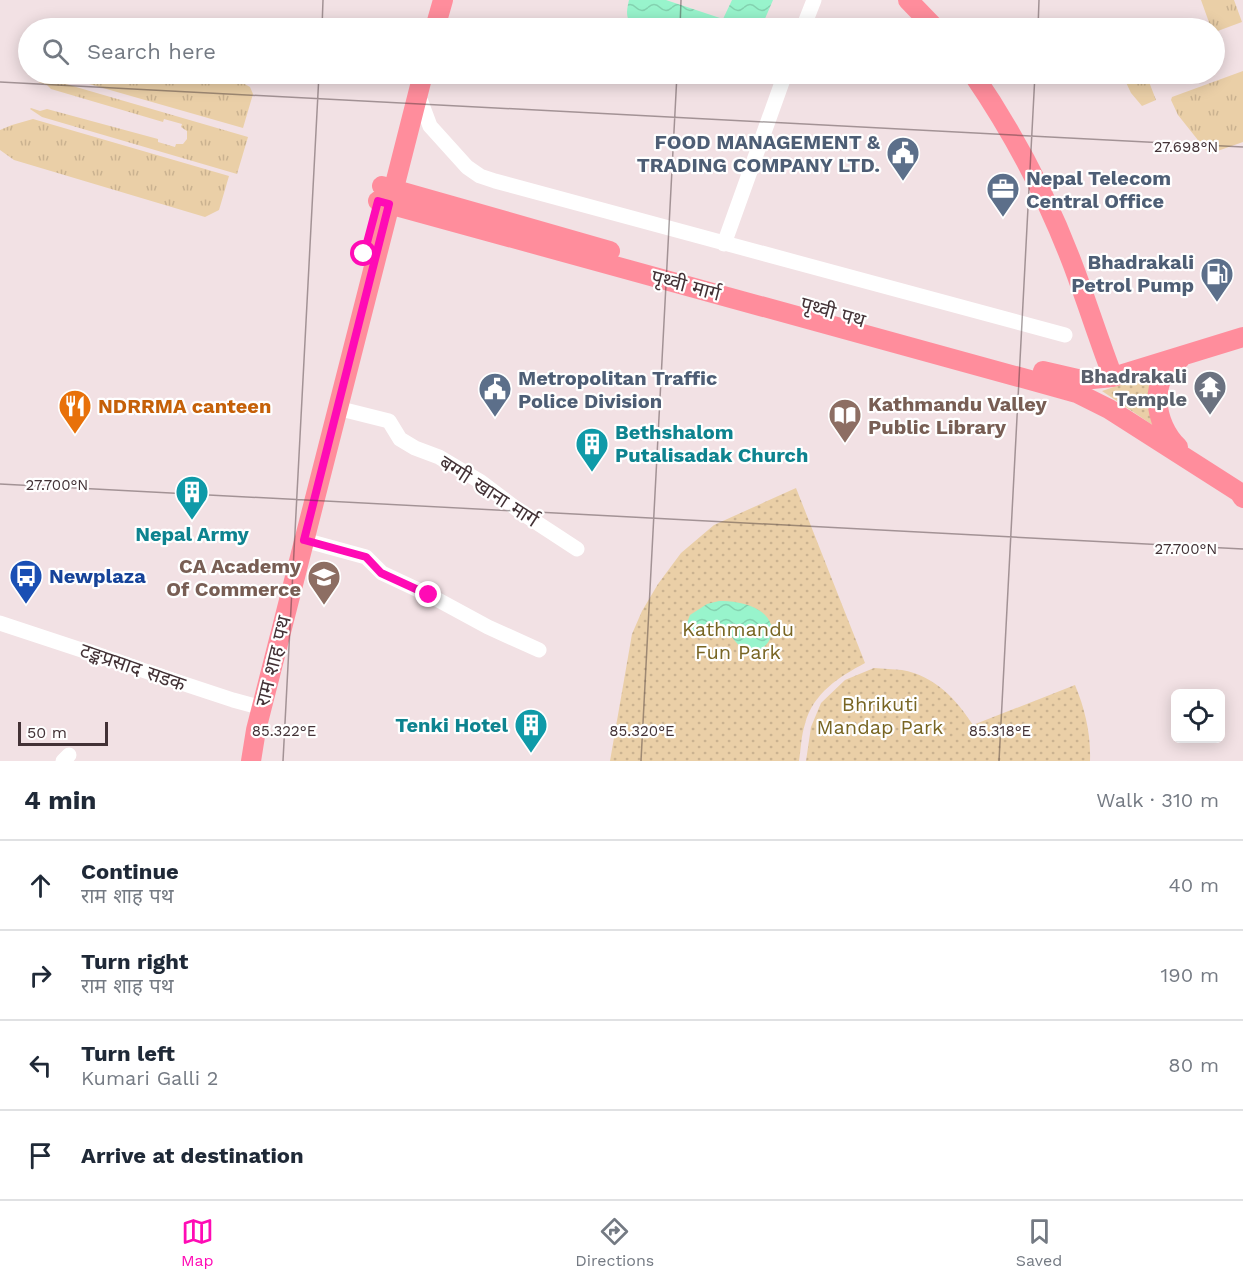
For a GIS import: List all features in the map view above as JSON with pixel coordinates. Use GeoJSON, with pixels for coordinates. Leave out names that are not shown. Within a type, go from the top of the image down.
{"type":"FeatureCollection","features":[{"type":"Feature","properties":{"kind":"main road"},"geometry":{"type":"LineString","coordinates":[[424,18],[429,0]]}},
{"type":"Feature","properties":{"kind":"main road"},"geometry":{"type":"LineString","coordinates":[[438,18],[443,0]]}},
{"type":"Feature","properties":{"kind":"main road"},"geometry":{"type":"LineString","coordinates":[[908,0],[925,18]]}},
{"type":"Feature","properties":{"kind":"main road","name":"राम शाह पथ"},"geometry":{"type":"LineString","coordinates":[[239,761],[304,540],[337,408],[386,195],[408,84]]}},
{"type":"Feature","properties":{"kind":"main road","name":"राम शाह पथ"},"geometry":{"type":"LineString","coordinates":[[251,761],[256,707],[316,438],[420,84]]}},
{"type":"Feature","properties":{"kind":"main road"},"geometry":{"type":"LineString","coordinates":[[980,84],[991,100],[1054,220],[1071,260],[1113,377]]}},
{"type":"Feature","properties":{"kind":"main road","name":"पृथ्वी मार्ग"},"geometry":{"type":"LineString","coordinates":[[386,195],[996,364],[1082,380],[1113,377],[1243,337]]}},
{"type":"Feature","properties":{"kind":"main road"},"geometry":{"type":"LineString","coordinates":[[1189,354],[1171,364],[1163,374],[1158,390],[1157,408],[1161,423],[1170,440],[1190,460]]}},
{"type":"Feature","properties":{"kind":"main road"},"geometry":{"type":"LineString","coordinates":[[996,364],[1077,393],[1109,409],[1213,474],[1243,498]]}},
{"type":"Feature","properties":{"kind":"main road"},"geometry":{"type":"LineString","coordinates":[[1213,474],[1243,478]]}},
{"type":"Feature","properties":{"kind":"street"},"geometry":{"type":"LineString","coordinates":[[807,18],[814,0]]}},
{"type":"Feature","properties":{"kind":"street"},"geometry":{"type":"LineString","coordinates":[[721,243],[781,84]]}},
{"type":"Feature","properties":{"kind":"street"},"geometry":{"type":"LineString","coordinates":[[417,97],[430,126],[467,167],[495,182],[1065,335]]}},
{"type":"Feature","properties":{"kind":"street","name":"बग्गी खाना मार्ग"},"geometry":{"type":"LineString","coordinates":[[337,408],[389,421],[400,439],[415,448],[439,457],[481,482],[577,549]]}},
{"type":"Feature","properties":{"kind":"street"},"geometry":{"type":"LineString","coordinates":[[304,540],[366,557],[381,573],[539,650]]}},
{"type":"Feature","properties":{"kind":"street","name":"टङ्कप्रसाद सडक"},"geometry":{"type":"LineString","coordinates":[[1,627],[256,707]]}},
{"type":"Feature","properties":{"kind":"green space"},"geometry":{"type":"Polygon","coordinates":[[[1201,0],[1234,0],[1242,22],[1225,28],[1225,18],[1207,18],[1201,0]]]}},
{"type":"Feature","properties":{"kind":"green space"},"geometry":{"type":"Polygon","coordinates":[[[1243,71],[1243,142],[1209,154],[1178,115],[1171,100],[1172,97],[1208,84],[1225,84],[1225,78],[1243,71]]]}},
{"type":"Feature","properties":{"kind":"green space"},"geometry":{"type":"Polygon","coordinates":[[[44,84],[66,84],[248,137],[237,174],[42,117],[30,109],[40,111],[47,109],[158,139],[158,142],[175,147],[176,144],[183,144],[187,139],[187,131],[181,127],[182,124],[164,119],[163,122],[51,89],[44,84]]]}},
{"type":"Feature","properties":{"kind":"green space"},"geometry":{"type":"Polygon","coordinates":[[[89,84],[245,84],[250,87],[253,94],[243,128],[89,84]]]}},
{"type":"Feature","properties":{"kind":"green space"},"geometry":{"type":"Polygon","coordinates":[[[1127,84],[1150,84],[1156,100],[1142,106],[1127,84]]]}},
{"type":"Feature","properties":{"kind":"green space"},"geometry":{"type":"Polygon","coordinates":[[[33,119],[229,176],[219,210],[205,217],[14,160],[0,150],[0,130],[33,119]]]}},
{"type":"Feature","properties":{"kind":"green space"},"geometry":{"type":"Polygon","coordinates":[[[1158,372],[1150,399],[1154,426],[1102,391],[1158,372]]]}},
{"type":"Feature","properties":{"kind":"green space","name":"Kathmandu Fun Park"},"geometry":{"type":"Polygon","coordinates":[[[796,488],[865,663],[828,687],[814,703],[804,729],[799,761],[610,761],[632,634],[658,584],[681,553],[714,525],[796,488]]]}},
{"type":"Feature","properties":{"kind":"green space","name":"Bhrikuti Mandap Park"},"geometry":{"type":"Polygon","coordinates":[[[874,668],[902,670],[925,677],[952,698],[973,725],[1075,685],[1087,722],[1090,761],[806,761],[811,727],[821,703],[845,680],[874,668]]]}},
{"type":"Feature","properties":{"kind":"water"},"geometry":{"type":"Polygon","coordinates":[[[629,0],[666,0],[720,18],[628,18],[629,0]]]}},
{"type":"Feature","properties":{"kind":"water"},"geometry":{"type":"Polygon","coordinates":[[[732,0],[773,0],[765,18],[723,18],[732,0]]]}},
{"type":"Feature","properties":{"kind":"water"},"geometry":{"type":"Polygon","coordinates":[[[719,601],[742,603],[763,613],[768,618],[772,631],[765,646],[756,651],[744,649],[720,628],[697,633],[690,630],[687,623],[690,615],[707,604],[719,601]]]}},
{"type":"Feature","properties":{"kind":"place","name":"FOOD MANAGEMENT & TRADING COMPANY LTD."},"geometry":{"type":"Point","coordinates":[903,182]}},
{"type":"Feature","properties":{"kind":"place","name":"Nepal Telecom Central Office"},"geometry":{"type":"Point","coordinates":[1003,218]}},
{"type":"Feature","properties":{"kind":"place","name":"Bhadrakali Petrol Pump"},"geometry":{"type":"Point","coordinates":[1217,303]}},
{"type":"Feature","properties":{"kind":"place","name":"Bhadrakali Temple"},"geometry":{"type":"Point","coordinates":[1210,416]}},
{"type":"Feature","properties":{"kind":"place","name":"Metropolitan Traffic Police Division"},"geometry":{"type":"Point","coordinates":[495,418]}},
{"type":"Feature","properties":{"kind":"place","name":"NDRRMA canteen"},"geometry":{"type":"Point","coordinates":[75,435]}},
{"type":"Feature","properties":{"kind":"place","name":"Kathmandu Valley Public Library"},"geometry":{"type":"Point","coordinates":[845,444]}},
{"type":"Feature","properties":{"kind":"place","name":"Bethshalom Putalisadak Church"},"geometry":{"type":"Point","coordinates":[592,473]}},
{"type":"Feature","properties":{"kind":"place","name":"Nepal Army"},"geometry":{"type":"Point","coordinates":[192,521]}},
{"type":"Feature","properties":{"kind":"place","name":"Newplaza"},"geometry":{"type":"Point","coordinates":[26,605]}},
{"type":"Feature","properties":{"kind":"place","name":"CA Academy Of Commerce"},"geometry":{"type":"Point","coordinates":[324,606]}},
{"type":"Feature","properties":{"kind":"place","name":"Tenki Hotel"},"geometry":{"type":"Point","coordinates":[531,754]}},
{"type":"Feature","properties":{"kind":"route"},"geometry":{"type":"LineString","coordinates":[[364,254],[378,201],[389,204],[304,540],[366,557],[381,573],[429,595]]}}]}
